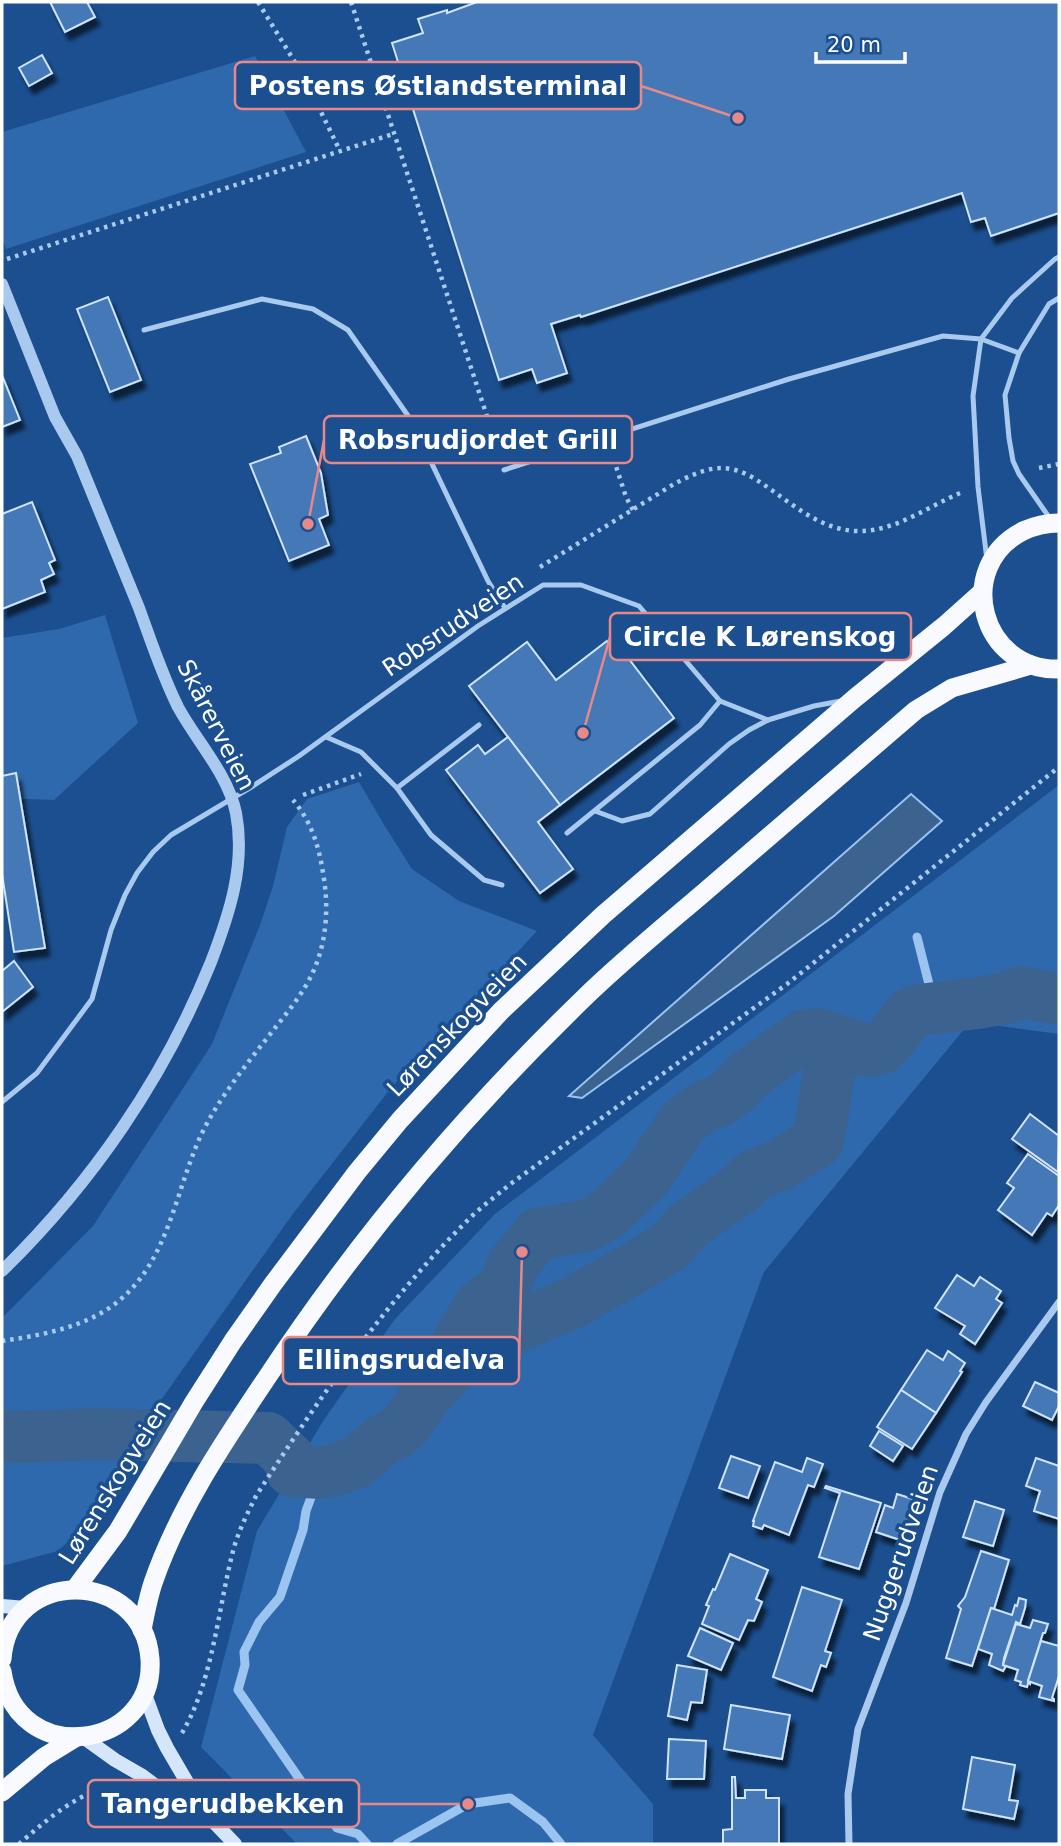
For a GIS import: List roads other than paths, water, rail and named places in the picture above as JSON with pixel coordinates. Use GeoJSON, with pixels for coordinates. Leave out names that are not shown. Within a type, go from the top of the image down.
{"type":"FeatureCollection","features":[{"type":"Feature","properties":{"kind":"highway"},"geometry":{"type":"LineString","coordinates":[[1056,523],[1032,527],[1014,536],[999,550],[988,567],[982,592],[984,611],[1000,644],[1014,657],[1031,665],[1059,669]]}},
{"type":"Feature","properties":{"kind":"highway","name":"Lørenskogveien"},"geometry":{"type":"LineString","coordinates":[[75,1589],[118,1531],[194,1402],[273,1284],[400,1120],[501,1012],[603,915],[982,592]]}},
{"type":"Feature","properties":{"kind":"highway"},"geometry":{"type":"LineString","coordinates":[[142,1630],[152,1586],[163,1555],[198,1487],[246,1410],[317,1306],[398,1200],[488,1095],[584,998],[637,950],[916,710],[952,688],[1031,665]]}},
{"type":"Feature","properties":{"kind":"highway"},"geometry":{"type":"LineString","coordinates":[[2,1660],[8,1634],[26,1608],[50,1594],[75,1589],[107,1596],[127,1611],[142,1630],[150,1661],[144,1692],[134,1709],[120,1723],[103,1733],[79,1737],[59,1736],[30,1722],[18,1711],[2,1680]]}},
{"type":"Feature","properties":{"kind":"highway"},"geometry":{"type":"LineString","coordinates":[[2,1792],[44,1758],[79,1737]]}},
{"type":"Feature","properties":{"kind":"main road"},"geometry":{"type":"LineString","coordinates":[[2,1606],[26,1608]]}},
{"type":"Feature","properties":{"kind":"main road"},"geometry":{"type":"LineString","coordinates":[[144,1692],[167,1748],[206,1814],[235,1844]]}},
{"type":"Feature","properties":{"kind":"main road"},"geometry":{"type":"LineString","coordinates":[[79,1737],[164,1792],[206,1814]]}},
{"type":"Feature","properties":{"kind":"street","name":"Skårerveien"},"geometry":{"type":"LineString","coordinates":[[2,284],[55,417],[77,456],[178,706],[232,798],[239,834],[236,879],[223,931],[196,998],[155,1076],[103,1156],[48,1223],[2,1271]]}},
{"type":"Feature","properties":{"kind":"street","name":"Nuggerudveien"},"geometry":{"type":"LineString","coordinates":[[849,1844],[848,1794],[858,1729],[906,1603],[940,1492],[966,1434],[986,1402],[1059,1302]]}},
{"type":"Feature","properties":{"kind":"lane"},"geometry":{"type":"LineString","coordinates":[[988,567],[978,487],[974,396],[981,339],[1012,298],[1059,257]]}},
{"type":"Feature","properties":{"kind":"lane"},"geometry":{"type":"LineString","coordinates":[[1056,523],[1019,474],[1013,461],[1005,395],[1018,353],[1049,304],[1059,298]]}},
{"type":"Feature","properties":{"kind":"lane"},"geometry":{"type":"LineString","coordinates":[[144,330],[262,299],[313,309],[348,330],[411,420],[488,581],[505,608]]}},
{"type":"Feature","properties":{"kind":"lane"},"geometry":{"type":"LineString","coordinates":[[504,470],[789,379],[943,336],[981,339],[1018,353]]}},
{"type":"Feature","properties":{"kind":"lane","name":"Robsrudveien"},"geometry":{"type":"LineString","coordinates":[[2,1102],[37,1073],[92,999],[111,930],[125,895],[153,852],[171,835],[275,772],[457,641],[543,585],[581,585],[639,606],[720,701]]}},
{"type":"Feature","properties":{"kind":"lane"},"geometry":{"type":"LineString","coordinates":[[595,811],[622,821],[650,814],[749,730],[768,720],[814,706],[855,698]]}},
{"type":"Feature","properties":{"kind":"lane"},"geometry":{"type":"LineString","coordinates":[[567,833],[700,725],[720,701],[768,720]]}},
{"type":"Feature","properties":{"kind":"lane"},"geometry":{"type":"LineString","coordinates":[[397,788],[479,725]]}},
{"type":"Feature","properties":{"kind":"lane"},"geometry":{"type":"LineString","coordinates":[[326,737],[361,752],[397,788],[431,835],[484,880],[502,885]]}},
{"type":"Feature","properties":{"kind":"waterway"},"geometry":{"type":"LineString","coordinates":[[917,937],[935,1008]]}},
{"type":"Feature","properties":{"kind":"waterway"},"geometry":{"type":"LineString","coordinates":[[2,1436],[92,1434],[268,1438],[290,1459],[292,1471],[320,1473],[357,1462],[381,1441],[404,1427],[444,1376],[456,1345],[480,1305],[503,1289],[514,1263],[538,1234],[585,1226],[611,1211],[646,1177],[683,1122],[703,1107],[732,1092],[751,1073],[803,1036],[819,1034],[872,1051],[880,1049],[908,1015],[919,1010],[978,1003],[1021,992],[1059,999]]}},
{"type":"Feature","properties":{"kind":"waterway"},"geometry":{"type":"LineString","coordinates":[[453,1353],[572,1303],[634,1268],[670,1246],[687,1226],[740,1189],[754,1175],[782,1164],[818,1141],[829,1070],[845,1043]]}},
{"type":"Feature","properties":{"kind":"waterway"},"geometry":{"type":"LineString","coordinates":[[320,1473],[280,1597],[259,1622],[244,1652],[245,1665],[238,1690],[337,1828],[358,1834],[367,1844]]}},
{"type":"Feature","properties":{"kind":"waterway"},"geometry":{"type":"LineString","coordinates":[[397,1844],[468,1804],[510,1798],[543,1822],[561,1844]]}},
{"type":"Feature","properties":{"kind":"place","name":"Postens Østlandsterminal"},"geometry":{"type":"Point","coordinates":[738,118]}},
{"type":"Feature","properties":{"kind":"place","name":"Robsrudjordet Grill"},"geometry":{"type":"Point","coordinates":[308,524]}},
{"type":"Feature","properties":{"kind":"place","name":"Circle K Lørenskog"},"geometry":{"type":"Point","coordinates":[583,733]}},
{"type":"Feature","properties":{"kind":"place","name":"Ellingsrudelva"},"geometry":{"type":"Point","coordinates":[522,1252]}},
{"type":"Feature","properties":{"kind":"place","name":"Tangerudbekken"},"geometry":{"type":"Point","coordinates":[468,1804]}}]}
